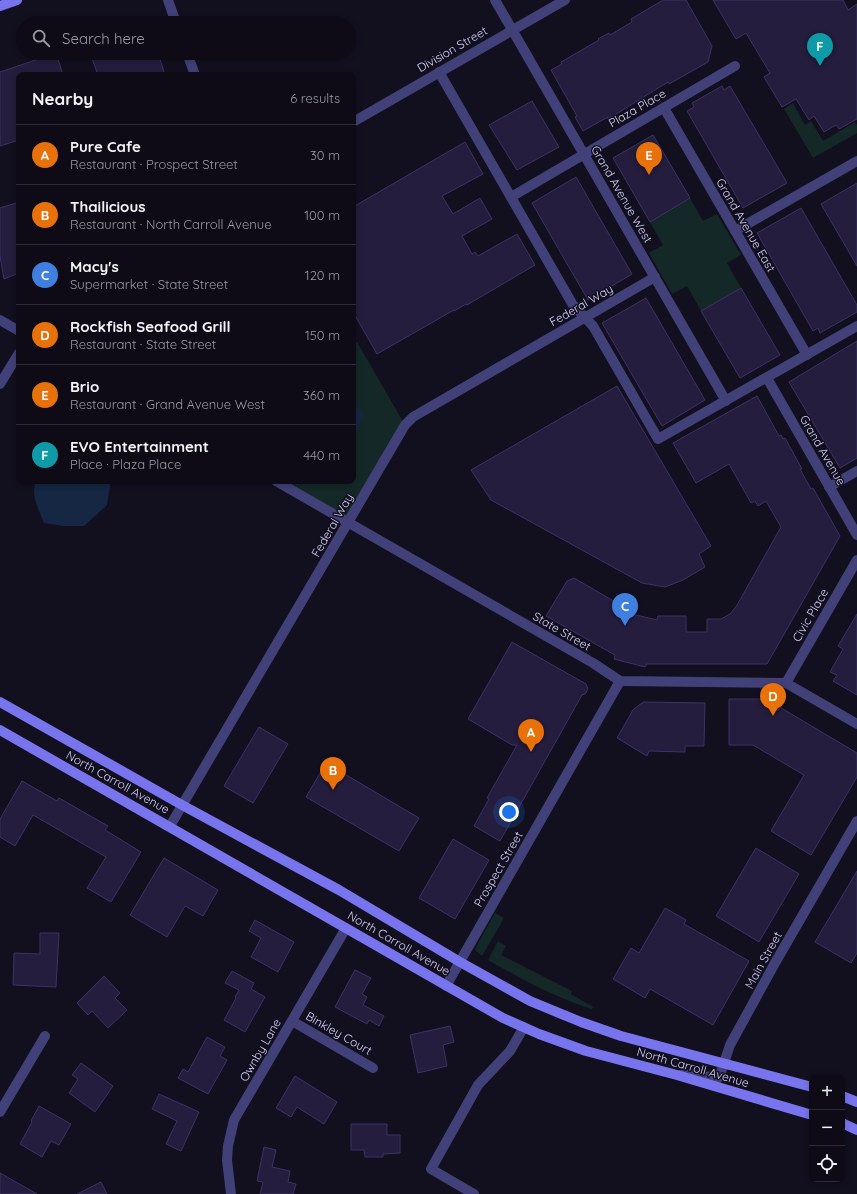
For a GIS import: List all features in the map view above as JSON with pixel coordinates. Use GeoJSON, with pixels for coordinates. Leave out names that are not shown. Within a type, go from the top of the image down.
{"type":"FeatureCollection","features":[{"type":"Feature","properties":{"kind":"main road"},"geometry":{"type":"LineString","coordinates":[[0,6],[17,0]]}},
{"type":"Feature","properties":{"kind":"main road","name":"North Carroll Avenue"},"geometry":{"type":"LineString","coordinates":[[0,702],[182,805],[338,890],[460,962],[530,1001],[581,1022],[621,1036],[809,1086]]}},
{"type":"Feature","properties":{"kind":"main road","name":"North Carroll Avenue"},"geometry":{"type":"LineString","coordinates":[[0,730],[170,826],[502,1018],[586,1051],[677,1075],[809,1114]]}},
{"type":"Feature","properties":{"kind":"main road"},"geometry":{"type":"LineString","coordinates":[[845,1097],[857,1102]]}},
{"type":"Feature","properties":{"kind":"main road"},"geometry":{"type":"LineString","coordinates":[[845,1124],[857,1130]]}},
{"type":"Feature","properties":{"kind":"street"},"geometry":{"type":"LineString","coordinates":[[168,0],[174,16]]}},
{"type":"Feature","properties":{"kind":"street","name":"Grand Avenue West"},"geometry":{"type":"LineString","coordinates":[[495,0],[726,400]]}},
{"type":"Feature","properties":{"kind":"street","name":"Division Street"},"geometry":{"type":"LineString","coordinates":[[356,120],[565,0]]}},
{"type":"Feature","properties":{"kind":"street"},"geometry":{"type":"LineString","coordinates":[[190,60],[194,72]]}},
{"type":"Feature","properties":{"kind":"street","name":"Plaza Place"},"geometry":{"type":"LineString","coordinates":[[511,197],[735,66]]}},
{"type":"Feature","properties":{"kind":"street"},"geometry":{"type":"LineString","coordinates":[[439,72],[573,305],[593,326],[658,439],[857,326]]}},
{"type":"Feature","properties":{"kind":"street","name":"Grand Avenue East"},"geometry":{"type":"LineString","coordinates":[[664,108],[807,355]]}},
{"type":"Feature","properties":{"kind":"street"},"geometry":{"type":"LineString","coordinates":[[735,231],[857,161]]}},
{"type":"Feature","properties":{"kind":"street","name":"Federal Way"},"geometry":{"type":"LineString","coordinates":[[170,826],[405,426],[413,417],[655,278]]}},
{"type":"Feature","properties":{"kind":"street"},"geometry":{"type":"LineString","coordinates":[[0,320],[16,329]]}},
{"type":"Feature","properties":{"kind":"street"},"geometry":{"type":"LineString","coordinates":[[0,384],[16,358]]}},
{"type":"Feature","properties":{"kind":"street","name":"Grand Avenue"},"geometry":{"type":"LineString","coordinates":[[767,378],[857,535]]}},
{"type":"Feature","properties":{"kind":"street"},"geometry":{"type":"LineString","coordinates":[[829,487],[857,471]]}},
{"type":"Feature","properties":{"kind":"street","name":"State Street"},"geometry":{"type":"LineString","coordinates":[[281,484],[593,663],[620,681]]}},
{"type":"Feature","properties":{"kind":"street","name":"Civic Place"},"geometry":{"type":"LineString","coordinates":[[786,683],[857,560]]}},
{"type":"Feature","properties":{"kind":"street"},"geometry":{"type":"LineString","coordinates":[[620,681],[786,683],[857,724]]}},
{"type":"Feature","properties":{"kind":"street","name":"Prospect Street"},"geometry":{"type":"LineString","coordinates":[[446,986],[620,681]]}},
{"type":"Feature","properties":{"kind":"street","name":"Main Street"},"geometry":{"type":"LineString","coordinates":[[677,1075],[696,1074],[718,1078],[725,1064],[730,1045],[775,963],[857,821]]}},
{"type":"Feature","properties":{"kind":"street","name":"Ownby Lane"},"geometry":{"type":"LineString","coordinates":[[231,1194],[227,1160],[228,1146],[234,1120],[346,928]]}},
{"type":"Feature","properties":{"kind":"street","name":"Binkley Court"},"geometry":{"type":"LineString","coordinates":[[292,1021],[373,1068]]}},
{"type":"Feature","properties":{"kind":"street"},"geometry":{"type":"LineString","coordinates":[[474,1194],[431,1169],[478,1085],[510,1051],[524,1027]]}},
{"type":"Feature","properties":{"kind":"street"},"geometry":{"type":"LineString","coordinates":[[0,1112],[45,1036]]}},
{"type":"Feature","properties":{"kind":"green space"},"geometry":{"type":"Polygon","coordinates":[[[793,103],[805,125],[811,121],[823,141],[855,122],[857,125],[857,133],[813,158],[784,109],[793,103]]]}},
{"type":"Feature","properties":{"kind":"green space"},"geometry":{"type":"Polygon","coordinates":[[[690,198],[703,221],[717,214],[741,255],[727,263],[741,288],[701,311],[687,286],[672,294],[649,253],[663,245],[650,222],[690,198]]]}},
{"type":"Feature","properties":{"kind":"green space"},"geometry":{"type":"Polygon","coordinates":[[[356,342],[405,425],[349,523],[281,484],[356,484],[356,342]]]}},
{"type":"Feature","properties":{"kind":"green space"},"geometry":{"type":"Polygon","coordinates":[[[495,913],[504,918],[482,956],[475,950],[495,913]]]}},
{"type":"Feature","properties":{"kind":"green space"},"geometry":{"type":"Polygon","coordinates":[[[498,941],[506,946],[501,955],[572,991],[571,994],[593,1007],[592,1009],[539,988],[488,960],[498,941]]]}},
{"type":"Feature","properties":{"kind":"water"},"geometry":{"type":"Polygon","coordinates":[[[356,406],[364,413],[356,433],[356,406]]]}},
{"type":"Feature","properties":{"kind":"water"},"geometry":{"type":"Polygon","coordinates":[[[35,484],[110,484],[110,487],[107,505],[84,526],[63,526],[44,523],[35,497],[35,484]]]}},
{"type":"Feature","properties":{"kind":"building"},"geometry":{"type":"Polygon","coordinates":[[[663,0],[686,0],[712,46],[708,62],[669,84],[668,82],[608,119],[608,117],[583,131],[575,117],[577,116],[551,70],[562,64],[561,62],[599,40],[598,39],[609,33],[610,35],[632,22],[631,19],[663,0]]]}},
{"type":"Feature","properties":{"kind":"building"},"geometry":{"type":"Polygon","coordinates":[[[713,0],[843,0],[848,10],[857,4],[857,119],[839,129],[836,125],[824,132],[814,116],[809,120],[796,99],[782,107],[764,77],[770,73],[746,33],[736,39],[713,0]]]}},
{"type":"Feature","properties":{"kind":"building"},"geometry":{"type":"Polygon","coordinates":[[[35,60],[58,60],[62,72],[16,72],[16,141],[0,146],[0,72],[35,60]]]}},
{"type":"Feature","properties":{"kind":"building"},"geometry":{"type":"Polygon","coordinates":[[[93,60],[160,60],[164,72],[97,72],[93,60]]]}},
{"type":"Feature","properties":{"kind":"building"},"geometry":{"type":"Polygon","coordinates":[[[722,86],[724,90],[730,86],[787,183],[743,208],[687,111],[694,107],[692,103],[722,86]]]}},
{"type":"Feature","properties":{"kind":"building"},"geometry":{"type":"Polygon","coordinates":[[[532,101],[559,147],[517,170],[489,125],[532,101]]]}},
{"type":"Feature","properties":{"kind":"building"},"geometry":{"type":"Polygon","coordinates":[[[653,135],[690,198],[650,222],[613,158],[653,135]]]}},
{"type":"Feature","properties":{"kind":"building"},"geometry":{"type":"Polygon","coordinates":[[[465,142],[483,174],[442,196],[453,214],[480,198],[492,219],[462,236],[472,254],[475,252],[478,256],[517,234],[535,265],[467,305],[466,304],[454,310],[377,354],[356,317],[356,205],[465,142]]]}},
{"type":"Feature","properties":{"kind":"building"},"geometry":{"type":"Polygon","coordinates":[[[576,177],[632,274],[588,300],[532,203],[576,177]]]}},
{"type":"Feature","properties":{"kind":"building"},"geometry":{"type":"Polygon","coordinates":[[[857,183],[857,266],[821,204],[857,183]]]}},
{"type":"Feature","properties":{"kind":"building"},"geometry":{"type":"Polygon","coordinates":[[[16,203],[16,274],[4,279],[0,256],[0,208],[16,203]]]}},
{"type":"Feature","properties":{"kind":"building"},"geometry":{"type":"Polygon","coordinates":[[[801,208],[857,305],[857,312],[820,333],[818,328],[813,331],[757,233],[801,208]]]}},
{"type":"Feature","properties":{"kind":"building"},"geometry":{"type":"Polygon","coordinates":[[[741,288],[780,355],[740,378],[701,311],[741,288]]]}},
{"type":"Feature","properties":{"kind":"building"},"geometry":{"type":"Polygon","coordinates":[[[646,298],[705,400],[662,426],[602,323],[646,298]]]}},
{"type":"Feature","properties":{"kind":"building"},"geometry":{"type":"Polygon","coordinates":[[[857,341],[857,458],[840,468],[789,382],[857,341]]]}},
{"type":"Feature","properties":{"kind":"building"},"geometry":{"type":"Polygon","coordinates":[[[617,386],[711,546],[699,554],[705,567],[683,580],[665,587],[642,583],[491,500],[471,470],[617,386]]]}},
{"type":"Feature","properties":{"kind":"building"},"geometry":{"type":"Polygon","coordinates":[[[757,396],[779,436],[781,435],[783,439],[785,438],[811,489],[813,488],[840,536],[767,664],[647,664],[645,667],[614,659],[615,655],[546,616],[567,581],[574,578],[629,610],[628,613],[657,620],[658,616],[686,616],[686,632],[707,632],[707,619],[721,619],[730,614],[736,607],[781,527],[766,501],[758,506],[755,501],[751,503],[729,464],[696,483],[673,443],[757,396]]]}},
{"type":"Feature","properties":{"kind":"building"},"geometry":{"type":"Polygon","coordinates":[[[857,614],[857,695],[833,681],[837,675],[830,672],[843,649],[838,646],[857,614]]]}},
{"type":"Feature","properties":{"kind":"building"},"geometry":{"type":"Polygon","coordinates":[[[512,642],[586,684],[588,689],[585,694],[582,695],[500,841],[474,826],[489,799],[487,798],[517,745],[512,745],[468,719],[512,642]]]}},
{"type":"Feature","properties":{"kind":"building"},"geometry":{"type":"Polygon","coordinates":[[[729,699],[766,699],[857,753],[857,777],[811,855],[771,831],[804,775],[753,745],[729,745],[729,699]]]}},
{"type":"Feature","properties":{"kind":"building"},"geometry":{"type":"Polygon","coordinates":[[[644,702],[705,703],[704,746],[685,746],[685,752],[649,751],[647,756],[617,738],[633,710],[644,702]]]}},
{"type":"Feature","properties":{"kind":"building"},"geometry":{"type":"Polygon","coordinates":[[[259,727],[288,744],[253,803],[224,786],[259,727]]]}},
{"type":"Feature","properties":{"kind":"building"},"geometry":{"type":"Polygon","coordinates":[[[326,763],[419,818],[399,851],[306,797],[326,763]]]}},
{"type":"Feature","properties":{"kind":"building"},"geometry":{"type":"Polygon","coordinates":[[[22,781],[57,801],[59,798],[108,826],[105,830],[141,852],[111,902],[87,888],[106,857],[33,815],[15,846],[0,837],[0,819],[22,781]]]}},
{"type":"Feature","properties":{"kind":"building"},"geometry":{"type":"Polygon","coordinates":[[[453,839],[489,860],[455,919],[419,898],[453,839]]]}},
{"type":"Feature","properties":{"kind":"building"},"geometry":{"type":"Polygon","coordinates":[[[756,848],[799,874],[759,942],[716,916],[756,848]]]}},
{"type":"Feature","properties":{"kind":"building"},"geometry":{"type":"Polygon","coordinates":[[[164,858],[218,890],[203,916],[185,906],[167,937],[130,915],[164,858]]]}},
{"type":"Feature","properties":{"kind":"building"},"geometry":{"type":"Polygon","coordinates":[[[857,871],[857,953],[851,963],[815,942],[857,871]]]}},
{"type":"Feature","properties":{"kind":"building"},"geometry":{"type":"Polygon","coordinates":[[[665,908],[686,920],[684,924],[749,961],[713,1025],[650,989],[645,998],[613,979],[631,948],[639,953],[665,908]]]}},
{"type":"Feature","properties":{"kind":"building"},"geometry":{"type":"Polygon","coordinates":[[[255,920],[294,942],[278,972],[251,957],[261,938],[249,931],[255,920]]]}},
{"type":"Feature","properties":{"kind":"building"},"geometry":{"type":"Polygon","coordinates":[[[40,933],[59,933],[56,987],[13,985],[14,953],[40,954],[40,933]]]}},
{"type":"Feature","properties":{"kind":"building"},"geometry":{"type":"Polygon","coordinates":[[[355,970],[371,978],[362,994],[367,997],[363,1005],[384,1016],[379,1026],[369,1020],[367,1024],[335,1007],[355,970]]]}},
{"type":"Feature","properties":{"kind":"building"},"geometry":{"type":"Polygon","coordinates":[[[232,971],[254,983],[251,989],[265,997],[245,1032],[224,1020],[239,990],[225,983],[232,971]]]}},
{"type":"Feature","properties":{"kind":"building"},"geometry":{"type":"Polygon","coordinates":[[[104,976],[120,993],[115,998],[127,1010],[108,1028],[92,1011],[88,1015],[77,1003],[104,976]]]}},
{"type":"Feature","properties":{"kind":"building"},"geometry":{"type":"Polygon","coordinates":[[[450,1026],[454,1042],[443,1045],[447,1066],[418,1073],[410,1035],[450,1026]]]}},
{"type":"Feature","properties":{"kind":"building"},"geometry":{"type":"Polygon","coordinates":[[[207,1037],[225,1047],[220,1056],[227,1060],[208,1094],[178,1078],[183,1069],[188,1072],[207,1037]]]}},
{"type":"Feature","properties":{"kind":"building"},"geometry":{"type":"Polygon","coordinates":[[[81,1063],[113,1086],[95,1112],[69,1093],[78,1079],[72,1075],[81,1063]]]}},
{"type":"Feature","properties":{"kind":"building"},"geometry":{"type":"Polygon","coordinates":[[[295,1076],[337,1102],[324,1124],[297,1107],[291,1117],[276,1108],[295,1076]]]}},
{"type":"Feature","properties":{"kind":"building"},"geometry":{"type":"Polygon","coordinates":[[[159,1094],[199,1112],[181,1151],[166,1144],[177,1121],[152,1109],[159,1094]]]}},
{"type":"Feature","properties":{"kind":"building"},"geometry":{"type":"Polygon","coordinates":[[[39,1106],[71,1124],[59,1145],[51,1141],[42,1157],[20,1144],[39,1106]]]}},
{"type":"Feature","properties":{"kind":"building"},"geometry":{"type":"Polygon","coordinates":[[[351,1124],[387,1124],[387,1135],[400,1135],[400,1153],[383,1154],[383,1157],[365,1157],[364,1150],[351,1150],[351,1124]]]}},
{"type":"Feature","properties":{"kind":"building"},"geometry":{"type":"Polygon","coordinates":[[[264,1147],[276,1150],[272,1167],[290,1171],[288,1182],[296,1184],[293,1194],[260,1194],[263,1182],[257,1181],[264,1147]]]}},
{"type":"Feature","properties":{"kind":"building"},"geometry":{"type":"Polygon","coordinates":[[[0,1173],[37,1194],[0,1194],[0,1173]]]}},
{"type":"Feature","properties":{"kind":"building"},"geometry":{"type":"Polygon","coordinates":[[[101,1182],[107,1194],[77,1194],[101,1182]]]}},
{"type":"Feature","properties":{"kind":"place","name":"EVO Entertainment"},"geometry":{"type":"Point","coordinates":[820,66]}},
{"type":"Feature","properties":{"kind":"place","name":"Brio"},"geometry":{"type":"Point","coordinates":[649,175]}},
{"type":"Feature","properties":{"kind":"place","name":"Macy's"},"geometry":{"type":"Point","coordinates":[625,626]}},
{"type":"Feature","properties":{"kind":"place","name":"Rockfish Seafood Grill"},"geometry":{"type":"Point","coordinates":[773,716]}},
{"type":"Feature","properties":{"kind":"place","name":"Pure Cafe"},"geometry":{"type":"Point","coordinates":[531,752]}},
{"type":"Feature","properties":{"kind":"place","name":"Thailicious"},"geometry":{"type":"Point","coordinates":[333,790]}}]}
